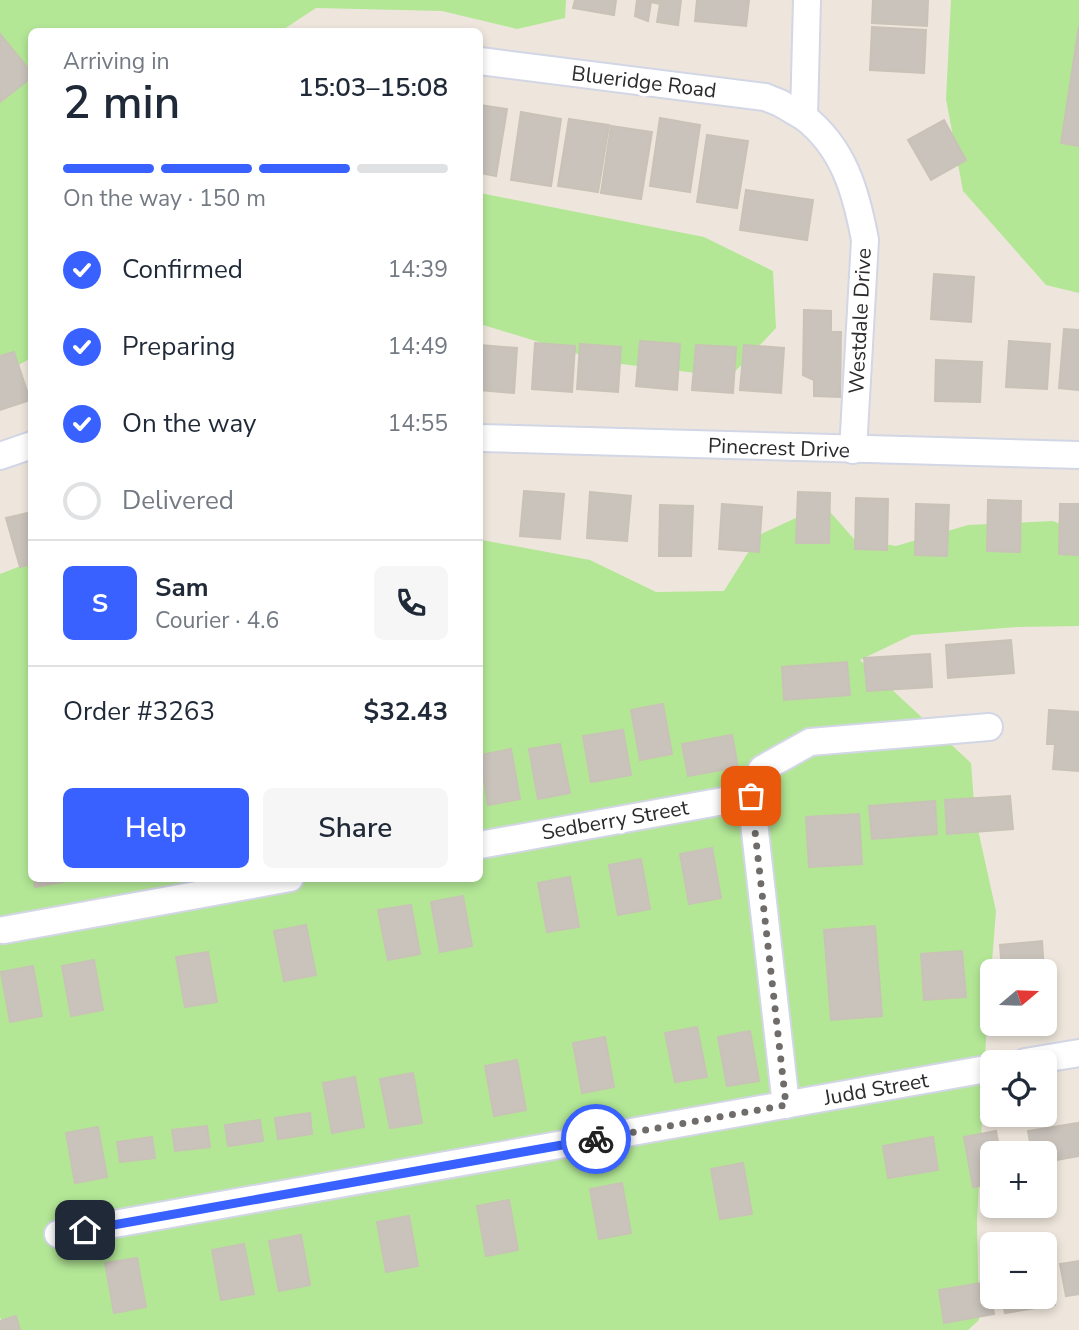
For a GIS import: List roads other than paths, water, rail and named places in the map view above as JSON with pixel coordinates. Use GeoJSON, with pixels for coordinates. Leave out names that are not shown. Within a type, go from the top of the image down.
{"type":"FeatureCollection","features":[{"type":"Feature","properties":{"kind":"street"},"geometry":{"type":"LineString","coordinates":[[804,117],[807,0]]}},
{"type":"Feature","properties":{"kind":"street","name":"Blueridge Road"},"geometry":{"type":"LineString","coordinates":[[483,61],[765,97],[804,117]]}},
{"type":"Feature","properties":{"kind":"street","name":"Westdale Drive"},"geometry":{"type":"LineString","coordinates":[[804,117],[827,138],[844,164],[860,210],[865,240],[853,450]]}},
{"type":"Feature","properties":{"kind":"street","name":"Pinecrest Drive"},"geometry":{"type":"LineString","coordinates":[[483,438],[1079,455]]}},
{"type":"Feature","properties":{"kind":"street"},"geometry":{"type":"LineString","coordinates":[[0,456],[28,446]]}},
{"type":"Feature","properties":{"kind":"street"},"geometry":{"type":"LineString","coordinates":[[786,1105],[751,796],[762,769],[810,742],[989,727]]}},
{"type":"Feature","properties":{"kind":"street","name":"Sedberry Street"},"geometry":{"type":"LineString","coordinates":[[483,844],[751,796]]}},
{"type":"Feature","properties":{"kind":"street"},"geometry":{"type":"LineString","coordinates":[[4,930],[268,882]]}},
{"type":"Feature","properties":{"kind":"street"},"geometry":{"type":"LineString","coordinates":[[1057,1057],[1079,1053]]}},
{"type":"Feature","properties":{"kind":"street","name":"Judd Street"},"geometry":{"type":"LineString","coordinates":[[58,1234],[980,1070]]}}]}
